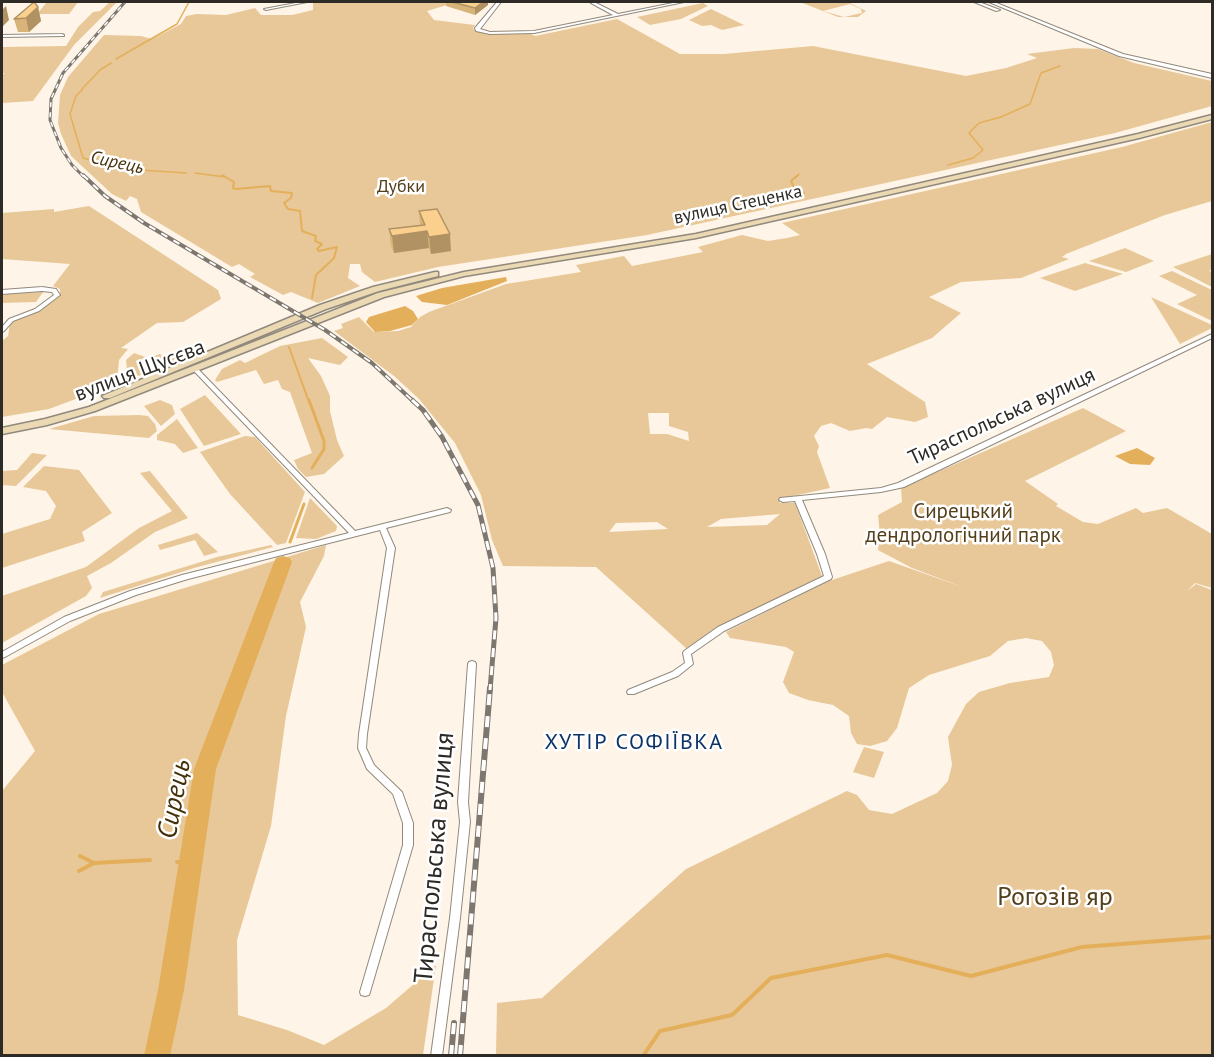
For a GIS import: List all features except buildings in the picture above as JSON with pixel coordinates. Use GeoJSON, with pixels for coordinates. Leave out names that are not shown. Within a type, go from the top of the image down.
{"type":"FeatureCollection","features":[{"type":"Feature","properties":{"kind":"main road","name":"вулиця Стеценка"},"geometry":{"type":"LineString","coordinates":[[272,328],[357,295],[410,280],[471,267],[686,232],[1119,136],[1212,111]]}},
{"type":"Feature","properties":{"kind":"main road","name":"вулиця Стеценка"},"geometry":{"type":"LineString","coordinates":[[287,332],[381,296],[464,274],[696,236],[1128,139],[1212,117]]}},
{"type":"Feature","properties":{"kind":"main road","name":"вулиця Щусєва"},"geometry":{"type":"LineString","coordinates":[[2,424],[40,418],[90,403],[272,328]]}},
{"type":"Feature","properties":{"kind":"main road","name":"вулиця Щусєва"},"geometry":{"type":"LineString","coordinates":[[2,431],[70,416],[287,332]]}},
{"type":"Feature","properties":{"kind":"street"},"geometry":{"type":"LineString","coordinates":[[266,9],[305,2]]}},
{"type":"Feature","properties":{"kind":"street"},"geometry":{"type":"LineString","coordinates":[[499,2],[477,29],[534,32],[682,2]]}},
{"type":"Feature","properties":{"kind":"street"},"geometry":{"type":"LineString","coordinates":[[592,2],[617,15]]}},
{"type":"Feature","properties":{"kind":"street"},"geometry":{"type":"LineString","coordinates":[[976,2],[1060,36],[1125,56],[1212,76]]}},
{"type":"Feature","properties":{"kind":"street"},"geometry":{"type":"LineString","coordinates":[[991,2],[1101,48]]}},
{"type":"Feature","properties":{"kind":"street"},"geometry":{"type":"LineString","coordinates":[[2,36],[62,35]]}},
{"type":"Feature","properties":{"kind":"street"},"geometry":{"type":"LineString","coordinates":[[2,292],[31,289],[54,290],[57,296],[37,310],[11,320],[2,330]]}},
{"type":"Feature","properties":{"kind":"street","name":"Тираспольська вулиця"},"geometry":{"type":"LineString","coordinates":[[783,500],[881,490],[901,485],[1212,336]]}},
{"type":"Feature","properties":{"kind":"street"},"geometry":{"type":"LineString","coordinates":[[195,369],[353,533]]}},
{"type":"Feature","properties":{"kind":"street"},"geometry":{"type":"LineString","coordinates":[[631,693],[675,674],[688,664],[687,653],[721,629],[828,578],[821,554],[798,499]]}},
{"type":"Feature","properties":{"kind":"street"},"geometry":{"type":"LineString","coordinates":[[2,656],[89,609],[185,577],[447,510]]}},
{"type":"Feature","properties":{"kind":"street"},"geometry":{"type":"LineString","coordinates":[[365,992],[408,845],[408,823],[397,792],[370,767],[362,748],[392,548],[382,525]]}},
{"type":"Feature","properties":{"kind":"street","name":"Тираспольська вулиця"},"geometry":{"type":"LineString","coordinates":[[436,1056],[455,918],[465,822],[463,802],[472,664]]}},
{"type":"Feature","properties":{"kind":"green space"},"geometry":{"type":"Polygon","coordinates":[[[47,2],[78,2],[69,14],[37,14],[47,2]]]}},
{"type":"Feature","properties":{"kind":"green space"},"geometry":{"type":"Polygon","coordinates":[[[110,2],[117,2],[74,45],[33,101],[2,103],[2,75],[5,73],[2,73],[2,47],[66,46],[78,27],[93,12],[100,11],[110,2]]]}},
{"type":"Feature","properties":{"kind":"green space","name":"Дубки"},"geometry":{"type":"Polygon","coordinates":[[[457,2],[427,11],[434,20],[475,25],[473,28],[476,31],[489,34],[529,33],[535,36],[617,19],[680,54],[724,54],[813,46],[966,76],[1006,68],[1037,58],[1027,54],[1074,48],[1098,49],[1134,63],[1212,81],[1212,106],[1115,133],[647,235],[438,267],[375,282],[362,272],[360,264],[350,264],[348,278],[360,286],[318,303],[291,292],[283,295],[250,277],[255,274],[239,264],[232,267],[141,212],[137,199],[130,196],[126,201],[112,194],[71,156],[61,134],[58,123],[60,95],[68,77],[104,35],[141,36],[152,39],[181,24],[186,16],[226,15],[255,8],[261,15],[292,15],[313,10],[313,3],[457,2]]]}},
{"type":"Feature","properties":{"kind":"green space"},"geometry":{"type":"Polygon","coordinates":[[[800,2],[848,2],[866,11],[858,17],[844,17],[838,17],[800,2]],[[850,4],[823,11],[844,17],[862,13],[861,9],[850,4]]]}},
{"type":"Feature","properties":{"kind":"green space"},"geometry":{"type":"Polygon","coordinates":[[[703,3],[708,6],[681,19],[650,25],[637,17],[703,3]]]}},
{"type":"Feature","properties":{"kind":"green space"},"geometry":{"type":"Polygon","coordinates":[[[711,9],[744,25],[722,30],[711,25],[702,26],[689,20],[711,9]]]}},
{"type":"Feature","properties":{"kind":"green space"},"geometry":{"type":"Polygon","coordinates":[[[1212,122],[1212,201],[1165,215],[1066,254],[1062,257],[1069,259],[1021,278],[961,282],[929,297],[961,313],[932,338],[867,364],[925,402],[928,417],[915,422],[887,417],[872,429],[850,431],[831,423],[821,426],[814,436],[819,446],[817,452],[830,488],[779,499],[780,503],[795,503],[822,576],[717,628],[687,649],[596,567],[503,566],[492,540],[481,495],[455,443],[419,399],[394,376],[334,331],[343,328],[341,324],[359,317],[374,332],[398,331],[411,327],[420,317],[429,312],[506,284],[581,272],[576,265],[624,256],[632,266],[703,252],[698,247],[742,235],[768,241],[787,238],[800,235],[782,223],[1122,147],[1212,122]],[[648,413],[650,434],[667,434],[689,441],[688,432],[669,426],[669,413],[648,413]],[[780,514],[721,519],[707,527],[767,525],[780,514]],[[657,522],[616,523],[609,532],[668,529],[657,522]]]}},
{"type":"Feature","properties":{"kind":"green space"},"geometry":{"type":"Polygon","coordinates":[[[89,206],[218,290],[221,299],[183,322],[157,323],[121,348],[128,349],[119,360],[118,371],[121,382],[49,409],[2,417],[2,341],[8,336],[10,323],[37,311],[60,295],[60,289],[53,286],[70,264],[2,259],[2,213],[54,209],[54,212],[89,206]]]}},
{"type":"Feature","properties":{"kind":"green space"},"geometry":{"type":"Polygon","coordinates":[[[1125,248],[1154,261],[1126,272],[1089,261],[1125,248]]]}},
{"type":"Feature","properties":{"kind":"green space"},"geometry":{"type":"Polygon","coordinates":[[[1212,254],[1212,269],[1209,271],[1212,272],[1212,287],[1173,267],[1212,254]]]}},
{"type":"Feature","properties":{"kind":"green space"},"geometry":{"type":"Polygon","coordinates":[[[1085,263],[1123,274],[1075,291],[1040,278],[1085,263]]]}},
{"type":"Feature","properties":{"kind":"green space"},"geometry":{"type":"Polygon","coordinates":[[[1172,271],[1212,290],[1212,321],[1177,304],[1197,295],[1159,276],[1172,271]]]}},
{"type":"Feature","properties":{"kind":"green space"},"geometry":{"type":"Polygon","coordinates":[[[43,292],[36,302],[2,303],[2,293],[43,292]]]}},
{"type":"Feature","properties":{"kind":"green space"},"geometry":{"type":"Polygon","coordinates":[[[1151,297],[1212,325],[1212,328],[1180,344],[1151,297]]]}},
{"type":"Feature","properties":{"kind":"green space"},"geometry":{"type":"Polygon","coordinates":[[[322,338],[348,357],[340,365],[308,358],[321,376],[330,396],[330,411],[337,440],[344,456],[324,474],[306,477],[298,469],[294,460],[312,453],[290,392],[282,389],[278,380],[264,384],[256,370],[217,382],[215,380],[222,369],[240,360],[245,363],[280,346],[322,338]]]}},
{"type":"Feature","properties":{"kind":"green space"},"geometry":{"type":"Polygon","coordinates":[[[134,353],[148,358],[160,354],[164,357],[142,366],[145,369],[181,355],[185,357],[128,380],[126,360],[134,353]]]}},
{"type":"Feature","properties":{"kind":"green space"},"geometry":{"type":"Polygon","coordinates":[[[205,395],[241,434],[204,446],[180,409],[205,395]]]}},
{"type":"Feature","properties":{"kind":"green space"},"geometry":{"type":"Polygon","coordinates":[[[160,400],[172,405],[175,414],[161,426],[144,406],[160,400]]]}},
{"type":"Feature","properties":{"kind":"green space","name":"Рогозів яр"},"geometry":{"type":"Polygon","coordinates":[[[1083,408],[1126,431],[1025,481],[1058,504],[1056,506],[1083,522],[1098,524],[1136,508],[1143,513],[1167,508],[1212,534],[1212,588],[1195,583],[1186,592],[1196,584],[1212,590],[1212,1055],[496,1056],[497,1003],[542,998],[686,869],[847,791],[857,795],[869,810],[892,814],[937,793],[948,781],[952,765],[948,737],[966,704],[979,692],[1010,683],[1049,677],[1054,665],[1051,652],[1042,641],[1026,638],[1008,641],[990,656],[929,675],[909,688],[897,728],[887,741],[870,746],[857,744],[851,733],[849,716],[833,705],[789,693],[783,682],[794,652],[786,647],[730,638],[726,632],[826,582],[889,561],[965,588],[912,568],[878,550],[880,535],[878,515],[902,502],[901,488],[1083,408]]]}},
{"type":"Feature","properties":{"kind":"green space"},"geometry":{"type":"Polygon","coordinates":[[[94,416],[148,416],[155,424],[157,431],[149,438],[49,429],[94,416]]]}},
{"type":"Feature","properties":{"kind":"green space"},"geometry":{"type":"Polygon","coordinates":[[[177,419],[198,448],[183,453],[175,444],[157,440],[157,435],[177,419]]]}},
{"type":"Feature","properties":{"kind":"green space"},"geometry":{"type":"Polygon","coordinates":[[[245,436],[255,437],[305,492],[286,543],[277,545],[230,494],[200,452],[245,436]]]}},
{"type":"Feature","properties":{"kind":"green space"},"geometry":{"type":"Polygon","coordinates":[[[32,453],[47,455],[16,486],[2,485],[2,471],[17,470],[32,453]]]}},
{"type":"Feature","properties":{"kind":"green space"},"geometry":{"type":"Polygon","coordinates":[[[44,466],[79,470],[112,513],[82,532],[85,541],[2,568],[2,534],[50,519],[56,506],[46,491],[23,487],[44,466]]]}},
{"type":"Feature","properties":{"kind":"green space"},"geometry":{"type":"Polygon","coordinates":[[[150,471],[188,518],[155,532],[111,563],[87,576],[92,588],[86,596],[2,643],[2,596],[86,567],[139,528],[172,511],[140,473],[150,471]]]}},
{"type":"Feature","properties":{"kind":"green space"},"geometry":{"type":"Polygon","coordinates":[[[310,498],[337,526],[336,531],[316,539],[296,538],[310,498]]]}},
{"type":"Feature","properties":{"kind":"green space"},"geometry":{"type":"Polygon","coordinates":[[[197,533],[218,552],[204,556],[195,540],[160,550],[158,545],[197,533]]]}},
{"type":"Feature","properties":{"kind":"green space"},"geometry":{"type":"Polygon","coordinates":[[[271,545],[273,547],[194,568],[100,598],[103,592],[217,557],[271,545]]]}},
{"type":"Feature","properties":{"kind":"green space"},"geometry":{"type":"Polygon","coordinates":[[[326,545],[324,556],[300,602],[306,627],[286,716],[271,826],[237,940],[238,1015],[287,1030],[324,1045],[386,1008],[436,965],[423,1055],[2,1055],[2,791],[35,751],[2,692],[2,665],[99,614],[326,545]]]}},
{"type":"Feature","properties":{"kind":"green space"},"geometry":{"type":"Polygon","coordinates":[[[864,747],[884,752],[874,778],[853,772],[864,747]]]}},
{"type":"Feature","properties":{"kind":"shaded area"},"geometry":{"type":"Polygon","coordinates":[[[506,277],[507,281],[447,305],[422,302],[416,296],[442,288],[506,277]]]}},
{"type":"Feature","properties":{"kind":"shaded area"},"geometry":{"type":"Polygon","coordinates":[[[405,306],[413,311],[418,319],[412,325],[390,331],[375,332],[366,322],[369,317],[405,306]]]}},
{"type":"Feature","properties":{"kind":"shaded area"},"geometry":{"type":"Polygon","coordinates":[[[1137,448],[1155,458],[1150,465],[1130,464],[1115,456],[1137,448]]]}},
{"type":"Feature","properties":{"kind":"waterway","name":"Сирець"},"geometry":{"type":"LineString","coordinates":[[116,59],[177,24],[189,2]]}},
{"type":"Feature","properties":{"kind":"waterway","name":"Сирець"},"geometry":{"type":"LineString","coordinates":[[82,89],[100,70],[111,63]]}},
{"type":"Feature","properties":{"kind":"waterway"},"geometry":{"type":"LineString","coordinates":[[948,165],[973,158],[983,150],[969,133],[979,123],[1001,117],[1030,104],[1041,73],[1060,66]]}},
{"type":"Feature","properties":{"kind":"waterway","name":"Сирець"},"geometry":{"type":"LineString","coordinates":[[82,90],[76,96],[70,114],[83,158],[125,169],[186,173]]}},
{"type":"Feature","properties":{"kind":"waterway","name":"Сирець"},"geometry":{"type":"LineString","coordinates":[[195,173],[225,177]]}},
{"type":"Feature","properties":{"kind":"waterway","name":"Сирець"},"geometry":{"type":"LineString","coordinates":[[222,175],[234,182],[233,188],[236,189],[270,186],[271,191],[292,193],[291,198],[284,203],[288,209],[300,211],[302,231],[316,236],[315,241],[322,244],[317,249],[319,251],[337,247],[334,258],[316,275],[312,298]]}},
{"type":"Feature","properties":{"kind":"waterway"},"geometry":{"type":"LineString","coordinates":[[798,175],[791,181],[795,190],[804,193]]}},
{"type":"Feature","properties":{"kind":"waterway","name":"Сирець"},"geometry":{"type":"LineString","coordinates":[[289,347],[309,402]]}},
{"type":"Feature","properties":{"kind":"waterway","name":"Сирець"},"geometry":{"type":"LineString","coordinates":[[309,400],[324,441],[324,449],[312,468]]}},
{"type":"Feature","properties":{"kind":"waterway","name":"Сирець"},"geometry":{"type":"LineString","coordinates":[[290,542],[304,504]]}},
{"type":"Feature","properties":{"kind":"waterway","name":"Сирець"},"geometry":{"type":"LineString","coordinates":[[157,1056],[171,990],[205,769],[283,562]]}},
{"type":"Feature","properties":{"kind":"waterway"},"geometry":{"type":"LineString","coordinates":[[80,856],[94,863]]}},
{"type":"Feature","properties":{"kind":"waterway"},"geometry":{"type":"LineString","coordinates":[[94,863],[150,860]]}},
{"type":"Feature","properties":{"kind":"waterway"},"geometry":{"type":"LineString","coordinates":[[177,862],[190,863]]}},
{"type":"Feature","properties":{"kind":"waterway"},"geometry":{"type":"LineString","coordinates":[[79,871],[94,863]]}},
{"type":"Feature","properties":{"kind":"waterway"},"geometry":{"type":"LineString","coordinates":[[643,1056],[660,1031],[732,1015],[771,978],[887,955],[971,976],[1082,947],[1212,937]]}},
{"type":"Feature","properties":{"kind":"railway"},"geometry":{"type":"LineString","coordinates":[[84,177],[72,165],[61,148],[50,120],[51,99],[63,73],[125,2]]}},
{"type":"Feature","properties":{"kind":"railway"},"geometry":{"type":"LineString","coordinates":[[83,175],[105,196],[144,223],[325,330],[372,363],[414,402]]}},
{"type":"Feature","properties":{"kind":"railway"},"geometry":{"type":"LineString","coordinates":[[412,400],[423,410],[442,437],[478,505],[493,568],[496,618],[490,690]]}},
{"type":"Feature","properties":{"kind":"railway"},"geometry":{"type":"LineString","coordinates":[[460,1056],[490,688]]}},
{"type":"Feature","properties":{"kind":"railway"},"geometry":{"type":"LineString","coordinates":[[451,1056],[454,1023]]}},
{"type":"Feature","properties":{"kind":"district","name":"ХУТІР СОФІЇВКА"},"geometry":{"type":"Point","coordinates":[634,743]}},
{"type":"Feature","properties":{"kind":"park label","name":"Сирецький дендрологічний парк"},"geometry":{"type":"Point","coordinates":[963,524]}}]}
